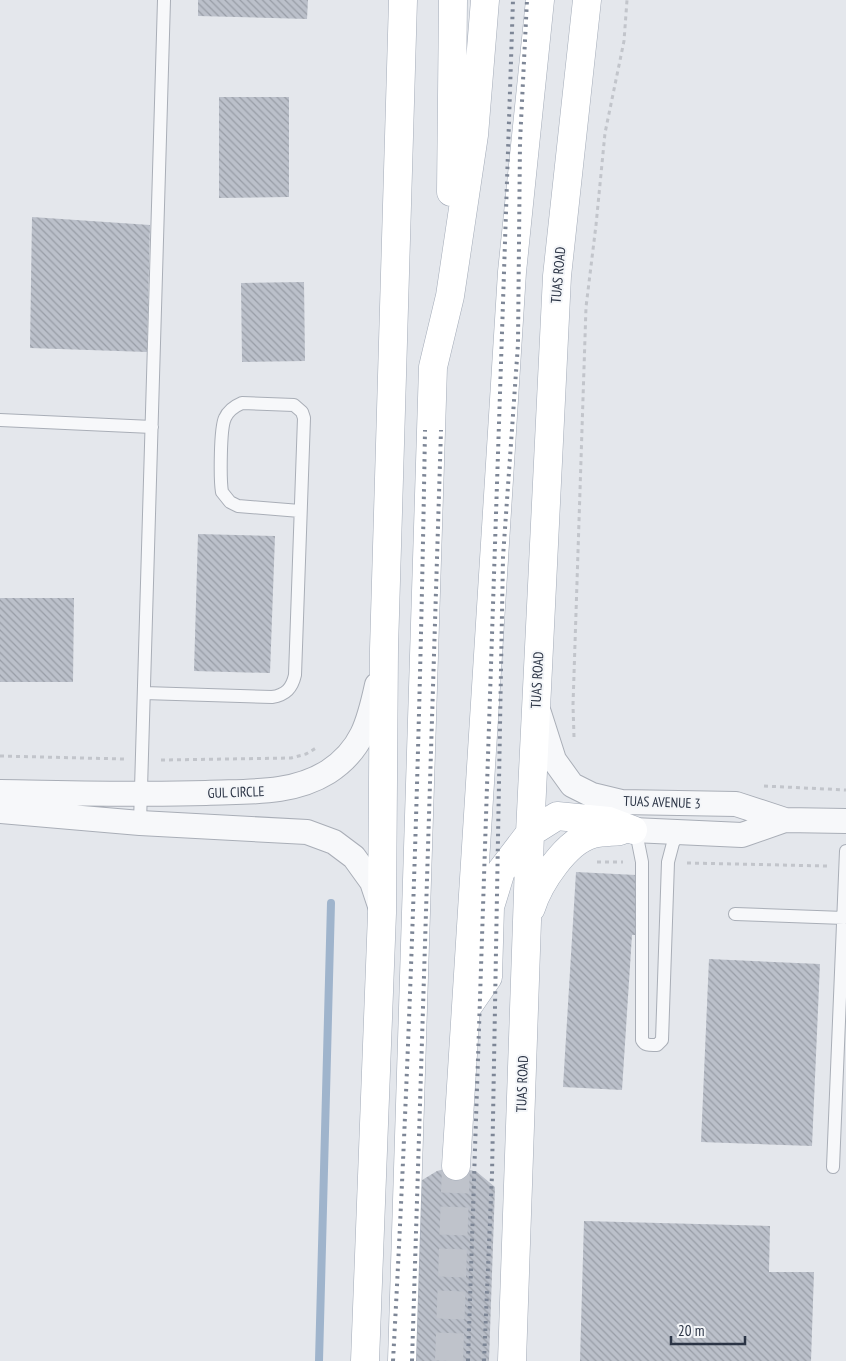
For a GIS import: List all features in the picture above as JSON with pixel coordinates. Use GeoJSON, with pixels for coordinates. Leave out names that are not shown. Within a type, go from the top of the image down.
{"type":"FeatureCollection","features":[{"type":"Feature","properties":{"kind":"main road"},"geometry":{"type":"LineString","coordinates":[[365,1361],[382,913],[384,649],[403,0]]}},
{"type":"Feature","properties":{"kind":"main road"},"geometry":{"type":"LineString","coordinates":[[398,192],[414,106],[422,0]]}},
{"type":"Feature","properties":{"kind":"main road"},"geometry":{"type":"LineString","coordinates":[[450,296],[453,0]]}},
{"type":"Feature","properties":{"kind":"main road"},"geometry":{"type":"LineString","coordinates":[[402,1361],[433,367],[450,296],[474,135],[485,0]]}},
{"type":"Feature","properties":{"kind":"main road"},"geometry":{"type":"LineString","coordinates":[[456,1166],[512,272],[540,0]]}},
{"type":"Feature","properties":{"kind":"main road","name":"TUAS ROAD"},"geometry":{"type":"LineString","coordinates":[[512,1361],[526,924],[557,276],[587,0]]}},
{"type":"Feature","properties":{"kind":"main road"},"geometry":{"type":"LineString","coordinates":[[465,1010],[488,977],[490,908],[501,871],[530,833],[557,816],[609,821],[633,830]]}},
{"type":"Feature","properties":{"kind":"main road"},"geometry":{"type":"LineString","coordinates":[[526,924],[536,895],[566,849],[591,834],[633,830]]}},
{"type":"Feature","properties":{"kind":"street","name":"GUL CIRCLE"},"geometry":{"type":"LineString","coordinates":[[0,792],[142,795],[274,790],[295,786],[328,772],[353,750],[361,738],[370,716],[384,649]]}},
{"type":"Feature","properties":{"kind":"street","name":"TUAS AVENUE 3"},"geometry":{"type":"LineString","coordinates":[[536,702],[544,734],[554,760],[572,785],[592,795],[621,802],[736,804],[785,820],[846,822]]}},
{"type":"Feature","properties":{"kind":"street"},"geometry":{"type":"LineString","coordinates":[[0,811],[140,823],[307,832],[341,846],[365,870],[372,882],[382,913]]}},
{"type":"Feature","properties":{"kind":"street","name":"TUAS AVENUE 3"},"geometry":{"type":"LineString","coordinates":[[633,830],[742,835],[785,820]]}},
{"type":"Feature","properties":{"kind":"lane"},"geometry":{"type":"LineString","coordinates":[[140,823],[164,0]]}},
{"type":"Feature","properties":{"kind":"lane"},"geometry":{"type":"LineString","coordinates":[[144,693],[272,698],[283,694],[289,689],[295,675],[304,421],[302,412],[289,404],[242,403],[237,405],[228,413],[222,426],[222,492],[230,502],[238,506],[300,511]]}},
{"type":"Feature","properties":{"kind":"lane"},"geometry":{"type":"LineString","coordinates":[[0,420],[152,427]]}},
{"type":"Feature","properties":{"kind":"lane"},"geometry":{"type":"LineString","coordinates":[[633,830],[638,842],[642,862],[642,1040],[643,1043],[648,1045],[657,1045],[662,1040],[668,862],[680,832]]}},
{"type":"Feature","properties":{"kind":"lane"},"geometry":{"type":"LineString","coordinates":[[833,1167],[842,1043],[846,851]]}},
{"type":"Feature","properties":{"kind":"lane"},"geometry":{"type":"LineString","coordinates":[[735,914],[844,918]]}},
{"type":"Feature","properties":{"kind":"path"},"geometry":{"type":"LineString","coordinates":[[574,744],[573,695],[586,307],[605,133],[624,40],[627,0]]}},
{"type":"Feature","properties":{"kind":"path"},"geometry":{"type":"LineString","coordinates":[[593,863],[642,862]]}},
{"type":"Feature","properties":{"kind":"path"},"geometry":{"type":"LineString","coordinates":[[668,862],[845,866]]}},
{"type":"Feature","properties":{"kind":"building"},"geometry":{"type":"Polygon","coordinates":[[[198,0],[308,0],[307,19],[198,16],[198,0]]]}},
{"type":"Feature","properties":{"kind":"building"},"geometry":{"type":"Polygon","coordinates":[[[219,97],[289,97],[289,197],[219,198],[219,97]]]}},
{"type":"Feature","properties":{"kind":"building"},"geometry":{"type":"Polygon","coordinates":[[[32,217],[150,225],[147,352],[30,348],[32,217]]]}},
{"type":"Feature","properties":{"kind":"building"},"geometry":{"type":"Polygon","coordinates":[[[304,282],[305,361],[242,362],[241,283],[304,282]]]}},
{"type":"Feature","properties":{"kind":"building"},"geometry":{"type":"Polygon","coordinates":[[[198,534],[275,536],[270,673],[194,671],[198,534]]]}},
{"type":"Feature","properties":{"kind":"building"},"geometry":{"type":"Polygon","coordinates":[[[0,598],[74,598],[73,682],[0,682],[0,598]]]}},
{"type":"Feature","properties":{"kind":"building"},"geometry":{"type":"Polygon","coordinates":[[[576,872],[636,875],[635,896],[641,896],[639,935],[632,935],[622,1090],[563,1087],[576,872]]]}},
{"type":"Feature","properties":{"kind":"building"},"geometry":{"type":"Polygon","coordinates":[[[709,959],[820,964],[812,1146],[701,1142],[709,959]]]}},
{"type":"Feature","properties":{"kind":"building"},"geometry":{"type":"Polygon","coordinates":[[[456,1166],[477,1172],[495,1187],[489,1361],[407,1361],[414,1185],[437,1171],[456,1166]]]}},
{"type":"Feature","properties":{"kind":"building"},"geometry":{"type":"Polygon","coordinates":[[[584,1221],[770,1226],[769,1272],[814,1272],[811,1361],[580,1361],[584,1221]]]}},
{"type":"Feature","properties":{"kind":"waterway"},"geometry":{"type":"LineString","coordinates":[[319,1361],[331,903]]}},
{"type":"Feature","properties":{"kind":"tunnel"},"geometry":{"type":"LineString","coordinates":[[449,1361],[456,1166]]}},
{"type":"Feature","properties":{"kind":"railway"},"geometry":{"type":"LineString","coordinates":[[468,1361],[513,0]]}},
{"type":"Feature","properties":{"kind":"railway"},"geometry":{"type":"LineString","coordinates":[[484,1361],[492,1175],[503,557],[518,344],[520,142],[527,0]]}},
{"type":"Feature","properties":{"kind":"railway"},"geometry":{"type":"LineString","coordinates":[[393,1361],[414,896],[425,430]]}},
{"type":"Feature","properties":{"kind":"railway"},"geometry":{"type":"LineString","coordinates":[[412,1361],[441,430]]}}]}
